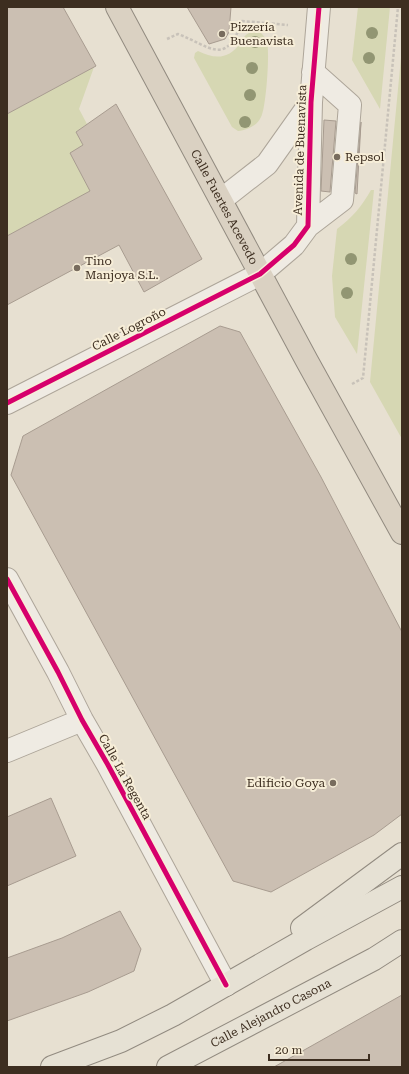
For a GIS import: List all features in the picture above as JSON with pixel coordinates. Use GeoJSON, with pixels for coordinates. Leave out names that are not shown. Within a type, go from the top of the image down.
{"type":"FeatureCollection","features":[{"type":"Feature","properties":{"kind":"highway","name":"Calle Fuertes Acevedo"},"geometry":{"type":"LineString","coordinates":[[117,7],[328,399],[401,528]]}},
{"type":"Feature","properties":{"kind":"main road"},"geometry":{"type":"LineString","coordinates":[[226,985],[402,854]]}},
{"type":"Feature","properties":{"kind":"main road"},"geometry":{"type":"LineString","coordinates":[[52,1067],[121,1041],[173,1015],[306,939],[402,887]]}},
{"type":"Feature","properties":{"kind":"main road","name":"Calle Alejandro Casona"},"geometry":{"type":"LineString","coordinates":[[168,1067],[374,959],[402,940]]}},
{"type":"Feature","properties":{"kind":"main road","name":"Calle Alejandro Casona"},"geometry":{"type":"LineString","coordinates":[[374,959],[402,950]]}},
{"type":"Feature","properties":{"kind":"street","name":"Avenida de Buenavista"},"geometry":{"type":"LineString","coordinates":[[260,274],[294,245],[308,226],[311,102],[318,17]]}},
{"type":"Feature","properties":{"kind":"street"},"geometry":{"type":"LineString","coordinates":[[308,226],[342,200],[350,105],[313,72]]}},
{"type":"Feature","properties":{"kind":"street","name":"Avenida de Buenavista"},"geometry":{"type":"LineString","coordinates":[[221,200],[267,164],[311,102]]}},
{"type":"Feature","properties":{"kind":"street","name":"Calle Logroño"},"geometry":{"type":"LineString","coordinates":[[7,403],[260,274]]}},
{"type":"Feature","properties":{"kind":"street","name":"Calle La Regenta"},"geometry":{"type":"LineString","coordinates":[[7,579],[226,985]]}},
{"type":"Feature","properties":{"kind":"street"},"geometry":{"type":"LineString","coordinates":[[7,751],[82,720]]}},
{"type":"Feature","properties":{"kind":"path"},"geometry":{"type":"LineString","coordinates":[[328,399],[363,378],[398,7]]}},
{"type":"Feature","properties":{"kind":"path"},"geometry":{"type":"LineString","coordinates":[[142,52],[178,34],[207,49],[224,49],[237,35],[242,21],[318,17]]}},
{"type":"Feature","properties":{"kind":"green space"},"geometry":{"type":"Polygon","coordinates":[[[358,7],[390,7],[380,109],[352,60],[358,7]]]}},
{"type":"Feature","properties":{"kind":"green space"},"geometry":{"type":"Polygon","coordinates":[[[252,32],[260,32],[267,42],[268,68],[266,92],[263,112],[257,123],[248,129],[238,131],[232,127],[194,58],[195,53],[198,51],[210,56],[221,56],[231,53],[236,49],[246,35],[252,32]]]}},
{"type":"Feature","properties":{"kind":"green space"},"geometry":{"type":"Polygon","coordinates":[[[402,47],[402,439],[370,382],[402,47]]]}},
{"type":"Feature","properties":{"kind":"green space"},"geometry":{"type":"Polygon","coordinates":[[[94,67],[79,109],[87,124],[76,132],[83,145],[111,180],[7,236],[7,114],[94,67]]]}},
{"type":"Feature","properties":{"kind":"green space"},"geometry":{"type":"Polygon","coordinates":[[[371,190],[374,190],[357,354],[335,317],[332,276],[337,229],[356,211],[371,190]]]}},
{"type":"Feature","properties":{"kind":"building"},"geometry":{"type":"Polygon","coordinates":[[[7,7],[63,7],[96,66],[7,114],[7,7]]]}},
{"type":"Feature","properties":{"kind":"building"},"geometry":{"type":"Polygon","coordinates":[[[187,7],[231,7],[229,32],[225,39],[209,44],[187,7]]]}},
{"type":"Feature","properties":{"kind":"building"},"geometry":{"type":"Polygon","coordinates":[[[116,104],[202,259],[144,292],[119,245],[7,305],[7,236],[90,191],[70,153],[83,145],[76,132],[116,104]]]}},
{"type":"Feature","properties":{"kind":"building"},"geometry":{"type":"Polygon","coordinates":[[[324,120],[336,121],[330,192],[321,191],[324,120]]]}},
{"type":"Feature","properties":{"kind":"building"},"geometry":{"type":"Polygon","coordinates":[[[361,122],[357,194],[355,193],[361,122]]]}},
{"type":"Feature","properties":{"kind":"building"},"geometry":{"type":"Polygon","coordinates":[[[220,326],[240,332],[321,477],[402,632],[402,814],[374,835],[271,892],[233,881],[11,475],[23,436],[220,326]]]}},
{"type":"Feature","properties":{"kind":"building"},"geometry":{"type":"Polygon","coordinates":[[[51,798],[76,856],[7,886],[7,817],[51,798]]]}},
{"type":"Feature","properties":{"kind":"building"},"geometry":{"type":"Polygon","coordinates":[[[120,911],[141,949],[134,971],[88,992],[7,1021],[7,958],[62,938],[120,911]]]}},
{"type":"Feature","properties":{"kind":"building"},"geometry":{"type":"Polygon","coordinates":[[[402,995],[402,1067],[274,1067],[402,995]]]}},
{"type":"Feature","properties":{"kind":"cycle path"},"geometry":{"type":"LineString","coordinates":[[7,403],[260,274],[294,245],[308,226],[311,102],[319,7]]}},
{"type":"Feature","properties":{"kind":"cycle path"},"geometry":{"type":"LineString","coordinates":[[7,579],[226,985]]}},
{"type":"Feature","properties":{"kind":"place","name":"Pizzería Buenavista"},"geometry":{"type":"Point","coordinates":[222,34]}},
{"type":"Feature","properties":{"kind":"place","name":"Repsol"},"geometry":{"type":"Point","coordinates":[337,157]}},
{"type":"Feature","properties":{"kind":"place","name":"Tino Manjoya S.L."},"geometry":{"type":"Point","coordinates":[77,268]}},
{"type":"Feature","properties":{"kind":"place","name":"Edificio Goya"},"geometry":{"type":"Point","coordinates":[333,783]}}]}
